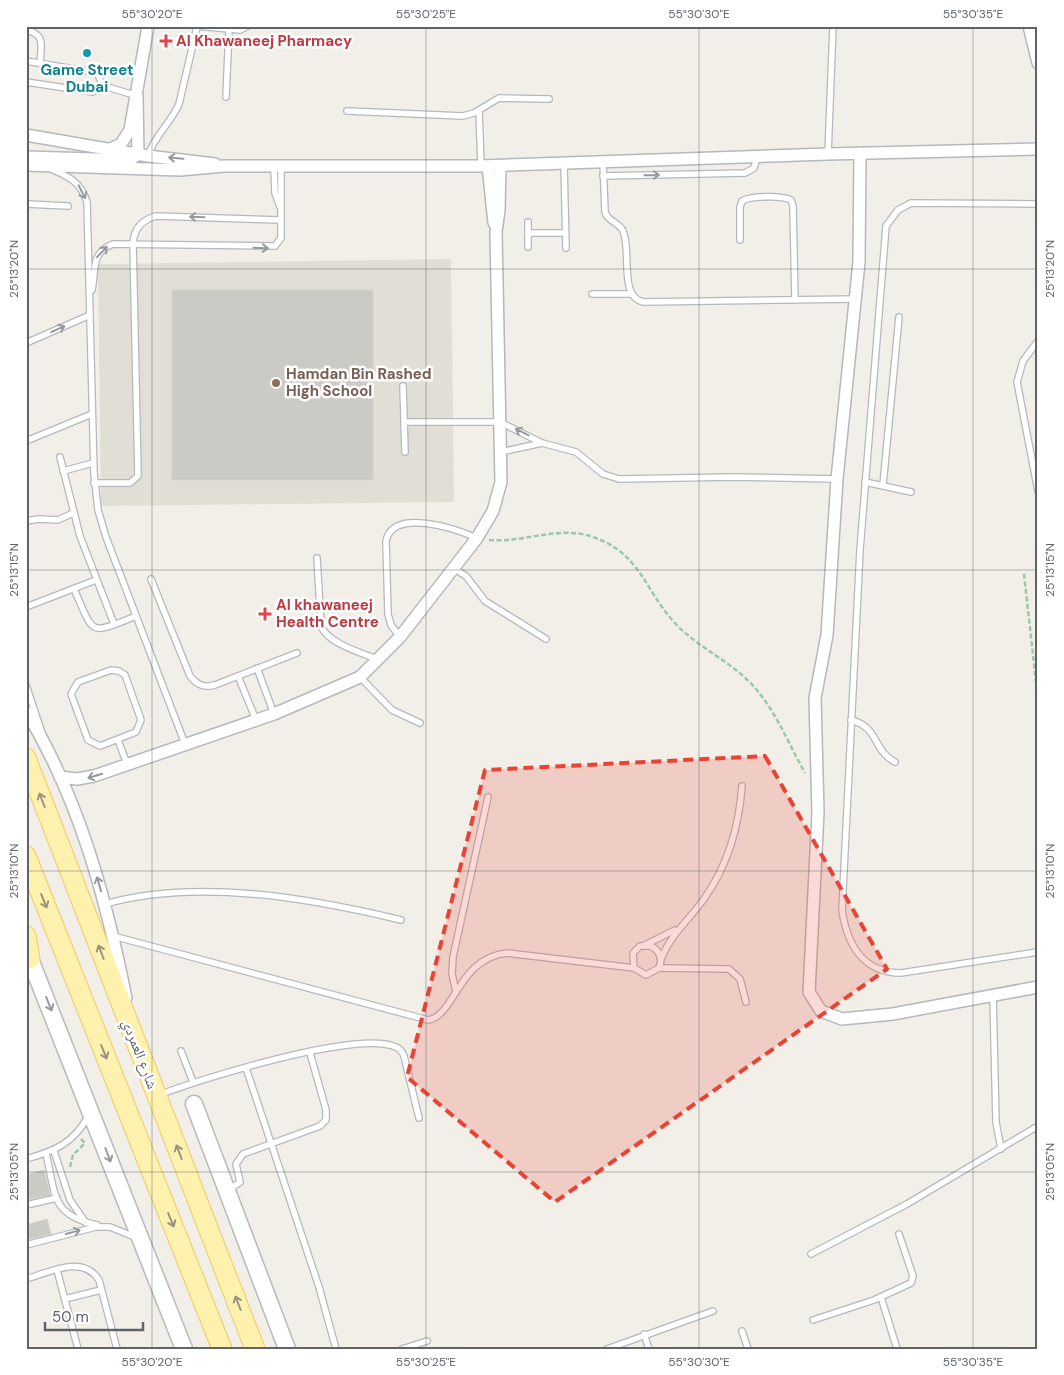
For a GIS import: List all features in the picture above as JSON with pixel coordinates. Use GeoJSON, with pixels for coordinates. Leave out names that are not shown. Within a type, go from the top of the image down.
{"type":"FeatureCollection","features":[{"type":"Feature","properties":{"kind":"main road","name":"شارع العمردي"},"geometry":{"type":"LineString","coordinates":[[26,758],[256,1349]]}},
{"type":"Feature","properties":{"kind":"main road"},"geometry":{"type":"LineString","coordinates":[[26,856],[222,1349]]}},
{"type":"Feature","properties":{"kind":"main road"},"geometry":{"type":"LineString","coordinates":[[26,936],[28,954]]}},
{"type":"Feature","properties":{"kind":"street"},"geometry":{"type":"LineString","coordinates":[[110,149],[121,144],[128,135],[137,96],[148,26]]}},
{"type":"Feature","properties":{"kind":"street"},"geometry":{"type":"LineString","coordinates":[[1029,26],[1038,63]]}},
{"type":"Feature","properties":{"kind":"street"},"geometry":{"type":"LineString","coordinates":[[137,96],[143,155]]}},
{"type":"Feature","properties":{"kind":"street"},"geometry":{"type":"LineString","coordinates":[[26,135],[143,155],[197,160],[224,166]]}},
{"type":"Feature","properties":{"kind":"street"},"geometry":{"type":"LineString","coordinates":[[26,165],[180,170],[224,166],[490,166],[860,153],[1038,149]]}},
{"type":"Feature","properties":{"kind":"street"},"geometry":{"type":"LineString","coordinates":[[860,153],[861,225],[856,299],[837,479],[827,635],[815,698],[818,790],[807,985],[816,1006],[835,1018],[854,1019],[1038,988]]}},
{"type":"Feature","properties":{"kind":"street"},"geometry":{"type":"LineString","coordinates":[[26,157],[124,161],[143,155]]}},
{"type":"Feature","properties":{"kind":"street"},"geometry":{"type":"LineString","coordinates":[[60,777],[86,778],[128,764],[256,721],[360,677],[400,637],[477,538],[493,511],[500,492],[501,452],[496,232],[492,210],[490,166]]}},
{"type":"Feature","properties":{"kind":"street"},"geometry":{"type":"LineString","coordinates":[[26,710],[60,777],[84,836],[105,904],[133,1034]]}},
{"type":"Feature","properties":{"kind":"street"},"geometry":{"type":"LineString","coordinates":[[28,954],[184,1349]]}},
{"type":"Feature","properties":{"kind":"street"},"geometry":{"type":"LineString","coordinates":[[194,1104],[287,1349]]}},
{"type":"Feature","properties":{"kind":"lane"},"geometry":{"type":"LineString","coordinates":[[143,155],[174,115],[179,104],[197,27],[243,30],[248,26]]}},
{"type":"Feature","properties":{"kind":"lane"},"geometry":{"type":"LineString","coordinates":[[828,154],[833,26]]}},
{"type":"Feature","properties":{"kind":"lane"},"geometry":{"type":"LineString","coordinates":[[226,97],[229,29]]}},
{"type":"Feature","properties":{"kind":"lane"},"geometry":{"type":"LineString","coordinates":[[26,30],[37,33],[41,39],[40,63]]}},
{"type":"Feature","properties":{"kind":"lane"},"geometry":{"type":"LineString","coordinates":[[26,61],[92,72],[100,77],[101,85],[96,91],[89,92],[26,82]]}},
{"type":"Feature","properties":{"kind":"lane"},"geometry":{"type":"LineString","coordinates":[[101,85],[137,96]]}},
{"type":"Feature","properties":{"kind":"lane"},"geometry":{"type":"LineString","coordinates":[[347,111],[457,117],[468,115],[499,98],[549,99]]}},
{"type":"Feature","properties":{"kind":"lane"},"geometry":{"type":"LineString","coordinates":[[479,110],[490,166]]}},
{"type":"Feature","properties":{"kind":"lane"},"geometry":{"type":"LineString","coordinates":[[603,176],[748,172],[754,168],[757,157]]}},
{"type":"Feature","properties":{"kind":"lane"},"geometry":{"type":"LineString","coordinates":[[603,162],[606,216],[620,226],[624,235],[630,294],[636,300],[644,302],[856,299]]}},
{"type":"Feature","properties":{"kind":"lane"},"geometry":{"type":"LineString","coordinates":[[564,163],[566,248]]}},
{"type":"Feature","properties":{"kind":"lane"},"geometry":{"type":"LineString","coordinates":[[44,166],[74,180],[85,196],[90,297],[94,483],[102,524],[185,744]]}},
{"type":"Feature","properties":{"kind":"lane"},"geometry":{"type":"LineString","coordinates":[[90,297],[94,264],[98,254],[113,244],[133,243],[272,248],[280,242],[280,207],[275,193],[277,167]]}},
{"type":"Feature","properties":{"kind":"lane"},"geometry":{"type":"LineString","coordinates":[[740,240],[740,208],[742,201],[784,197],[791,200],[793,206],[795,300]]}},
{"type":"Feature","properties":{"kind":"lane"},"geometry":{"type":"LineString","coordinates":[[1038,204],[918,202],[904,206],[889,220],[884,232],[865,482],[842,910],[847,932],[857,953],[876,969],[901,973],[1038,952]]}},
{"type":"Feature","properties":{"kind":"lane"},"geometry":{"type":"LineString","coordinates":[[26,204],[68,206]]}},
{"type":"Feature","properties":{"kind":"lane"},"geometry":{"type":"LineString","coordinates":[[94,483],[130,483],[136,479],[138,472],[133,243],[138,228],[145,220],[156,216],[280,220]]}},
{"type":"Feature","properties":{"kind":"lane"},"geometry":{"type":"LineString","coordinates":[[528,222],[528,247]]}},
{"type":"Feature","properties":{"kind":"lane"},"geometry":{"type":"LineString","coordinates":[[528,233],[566,233]]}},
{"type":"Feature","properties":{"kind":"lane"},"geometry":{"type":"LineString","coordinates":[[592,294],[630,294]]}},
{"type":"Feature","properties":{"kind":"lane"},"geometry":{"type":"LineString","coordinates":[[26,343],[90,315]]}},
{"type":"Feature","properties":{"kind":"lane"},"geometry":{"type":"LineString","coordinates":[[883,486],[899,317]]}},
{"type":"Feature","properties":{"kind":"lane"},"geometry":{"type":"LineString","coordinates":[[1038,341],[1023,361],[1017,382],[1038,491]]}},
{"type":"Feature","properties":{"kind":"lane"},"geometry":{"type":"LineString","coordinates":[[403,386],[405,452]]}},
{"type":"Feature","properties":{"kind":"lane"},"geometry":{"type":"LineString","coordinates":[[26,441],[92,414]]}},
{"type":"Feature","properties":{"kind":"lane"},"geometry":{"type":"LineString","coordinates":[[404,422],[500,422],[542,443],[576,452],[603,474],[619,479],[716,477],[837,479]]}},
{"type":"Feature","properties":{"kind":"lane"},"geometry":{"type":"LineString","coordinates":[[501,452],[542,443]]}},
{"type":"Feature","properties":{"kind":"lane"},"geometry":{"type":"LineString","coordinates":[[60,457],[74,513],[96,580],[114,624]]}},
{"type":"Feature","properties":{"kind":"lane"},"geometry":{"type":"LineString","coordinates":[[63,470],[93,463]]}},
{"type":"Feature","properties":{"kind":"lane"},"geometry":{"type":"LineString","coordinates":[[865,482],[911,492]]}},
{"type":"Feature","properties":{"kind":"lane"},"geometry":{"type":"LineString","coordinates":[[26,521],[38,519],[58,520],[74,513]]}},
{"type":"Feature","properties":{"kind":"lane"},"geometry":{"type":"LineString","coordinates":[[400,637],[391,625],[388,614],[386,541],[390,531],[399,524],[419,524],[449,528],[477,538]]}},
{"type":"Feature","properties":{"kind":"lane"},"geometry":{"type":"LineString","coordinates":[[318,558],[321,625],[324,633],[377,660]]}},
{"type":"Feature","properties":{"kind":"lane"},"geometry":{"type":"LineString","coordinates":[[453,568],[466,576],[485,601],[546,639]]}},
{"type":"Feature","properties":{"kind":"lane"},"geometry":{"type":"LineString","coordinates":[[151,579],[194,681],[209,686],[297,652]]}},
{"type":"Feature","properties":{"kind":"lane"},"geometry":{"type":"LineString","coordinates":[[26,607],[96,580]]}},
{"type":"Feature","properties":{"kind":"lane"},"geometry":{"type":"LineString","coordinates":[[74,589],[93,627],[100,629],[136,616]]}},
{"type":"Feature","properties":{"kind":"lane"},"geometry":{"type":"LineString","coordinates":[[257,668],[274,714]]}},
{"type":"Feature","properties":{"kind":"lane"},"geometry":{"type":"LineString","coordinates":[[111,670],[119,670],[125,675],[141,720],[136,732],[118,740],[100,746],[91,743],[71,698],[72,689],[78,682],[111,670]]}},
{"type":"Feature","properties":{"kind":"lane"},"geometry":{"type":"LineString","coordinates":[[238,676],[256,721]]}},
{"type":"Feature","properties":{"kind":"lane"},"geometry":{"type":"LineString","coordinates":[[360,677],[392,710],[420,722]]}},
{"type":"Feature","properties":{"kind":"lane"},"geometry":{"type":"LineString","coordinates":[[26,685],[40,723],[42,740]]}},
{"type":"Feature","properties":{"kind":"lane"},"geometry":{"type":"LineString","coordinates":[[851,720],[867,727],[882,752],[895,762]]}},
{"type":"Feature","properties":{"kind":"lane"},"geometry":{"type":"LineString","coordinates":[[118,740],[128,764]]}},
{"type":"Feature","properties":{"kind":"lane"},"geometry":{"type":"LineString","coordinates":[[659,968],[661,959],[677,929],[704,899],[724,864],[737,826],[742,786]]}},
{"type":"Feature","properties":{"kind":"lane"},"geometry":{"type":"LineString","coordinates":[[456,992],[452,974],[453,956],[488,797]]}},
{"type":"Feature","properties":{"kind":"lane"},"geometry":{"type":"LineString","coordinates":[[105,904],[129,897],[170,893],[248,894],[305,900],[401,920]]}},
{"type":"Feature","properties":{"kind":"lane"},"geometry":{"type":"LineString","coordinates":[[634,968],[633,953],[636,948],[677,929]]}},
{"type":"Feature","properties":{"kind":"lane"},"geometry":{"type":"LineString","coordinates":[[112,936],[424,1020],[432,1020],[439,1015],[479,962],[497,954],[507,953],[634,968],[646,974],[659,968],[729,969],[740,979],[746,1002]]}},
{"type":"Feature","properties":{"kind":"lane"},"geometry":{"type":"LineString","coordinates":[[646,945],[656,948],[661,959]]}},
{"type":"Feature","properties":{"kind":"lane"},"geometry":{"type":"LineString","coordinates":[[993,996],[996,1122],[1001,1148]]}},
{"type":"Feature","properties":{"kind":"lane"},"geometry":{"type":"LineString","coordinates":[[157,1096],[193,1082],[310,1053],[363,1044],[390,1045],[398,1048],[404,1056],[419,1118]]}},
{"type":"Feature","properties":{"kind":"lane"},"geometry":{"type":"LineString","coordinates":[[181,1051],[193,1082]]}},
{"type":"Feature","properties":{"kind":"lane"},"geometry":{"type":"LineString","coordinates":[[227,1191],[240,1182],[236,1164],[240,1156],[320,1126],[326,1120],[326,1110],[310,1053]]}},
{"type":"Feature","properties":{"kind":"lane"},"geometry":{"type":"LineString","coordinates":[[246,1068],[319,1287],[336,1349]]}},
{"type":"Feature","properties":{"kind":"lane"},"geometry":{"type":"LineString","coordinates":[[26,1159],[54,1151],[77,1135],[91,1111]]}},
{"type":"Feature","properties":{"kind":"lane"},"geometry":{"type":"LineString","coordinates":[[811,1254],[907,1204],[1038,1126]]}},
{"type":"Feature","properties":{"kind":"lane"},"geometry":{"type":"LineString","coordinates":[[54,1151],[70,1200],[86,1223]]}},
{"type":"Feature","properties":{"kind":"lane"},"geometry":{"type":"LineString","coordinates":[[46,1154],[57,1198],[62,1209],[70,1217],[86,1223],[116,1229],[141,1240]]}},
{"type":"Feature","properties":{"kind":"lane"},"geometry":{"type":"LineString","coordinates":[[26,1205],[57,1198]]}},
{"type":"Feature","properties":{"kind":"lane"},"geometry":{"type":"LineString","coordinates":[[26,1245],[103,1226]]}},
{"type":"Feature","properties":{"kind":"lane"},"geometry":{"type":"LineString","coordinates":[[813,1320],[881,1297],[909,1284],[913,1278],[899,1234]]}},
{"type":"Feature","properties":{"kind":"lane"},"geometry":{"type":"LineString","coordinates":[[26,1279],[78,1265],[87,1267],[94,1272],[102,1290],[117,1349]]}},
{"type":"Feature","properties":{"kind":"lane"},"geometry":{"type":"LineString","coordinates":[[57,1270],[78,1349]]}},
{"type":"Feature","properties":{"kind":"lane"},"geometry":{"type":"LineString","coordinates":[[65,1299],[102,1290]]}},
{"type":"Feature","properties":{"kind":"lane"},"geometry":{"type":"LineString","coordinates":[[881,1297],[897,1349]]}},
{"type":"Feature","properties":{"kind":"lane"},"geometry":{"type":"LineString","coordinates":[[607,1349],[644,1334],[713,1311]]}},
{"type":"Feature","properties":{"kind":"lane"},"geometry":{"type":"LineString","coordinates":[[742,1331],[748,1349]]}},
{"type":"Feature","properties":{"kind":"lane"},"geometry":{"type":"LineString","coordinates":[[644,1334],[649,1349]]}},
{"type":"Feature","properties":{"kind":"lane"},"geometry":{"type":"LineString","coordinates":[[402,1349],[427,1341]]}},
{"type":"Feature","properties":{"kind":"path"},"geometry":{"type":"LineString","coordinates":[[477,538],[512,541],[566,532],[590,536],[616,548],[640,571],[657,600],[674,622],[695,641],[726,661],[755,688],[780,725],[805,774],[818,790]]}},
{"type":"Feature","properties":{"kind":"path"},"geometry":{"type":"LineString","coordinates":[[1024,574],[1036,682],[1038,682]]}},
{"type":"Feature","properties":{"kind":"path"},"geometry":{"type":"LineString","coordinates":[[70,1172],[73,1156],[85,1143],[77,1135]]}},
{"type":"Feature","properties":{"kind":"highlighted area"},"geometry":{"type":"Polygon","coordinates":[[[765,756],[887,969],[555,1202],[407,1077],[485,770],[765,756]]]}},
{"type":"Feature","properties":{"kind":"shaded area","name":"Hamdan Bin Rashed High School"},"geometry":{"type":"Polygon","coordinates":[[[451,259],[454,502],[101,506],[98,264],[451,259]]]}},
{"type":"Feature","properties":{"kind":"building"},"geometry":{"type":"Polygon","coordinates":[[[172,290],[373,290],[373,480],[172,480],[172,290]]]}},
{"type":"Feature","properties":{"kind":"building"},"geometry":{"type":"Polygon","coordinates":[[[44,1170],[50,1195],[26,1200],[26,1175],[44,1170]]]}},
{"type":"Feature","properties":{"kind":"building"},"geometry":{"type":"Polygon","coordinates":[[[47,1219],[51,1234],[26,1240],[26,1225],[47,1219]]]}},
{"type":"Feature","properties":{"kind":"place","name":"Al Khawaneej Pharmacy"},"geometry":{"type":"Point","coordinates":[166,41]}},
{"type":"Feature","properties":{"kind":"place","name":"Game Street Dubai"},"geometry":{"type":"Point","coordinates":[87,53]}},
{"type":"Feature","properties":{"kind":"place","name":"Hamdan Bin Rashed High School"},"geometry":{"type":"Point","coordinates":[276,383]}},
{"type":"Feature","properties":{"kind":"place","name":"Al khawaneej Health Centre"},"geometry":{"type":"Point","coordinates":[265,614]}}]}
